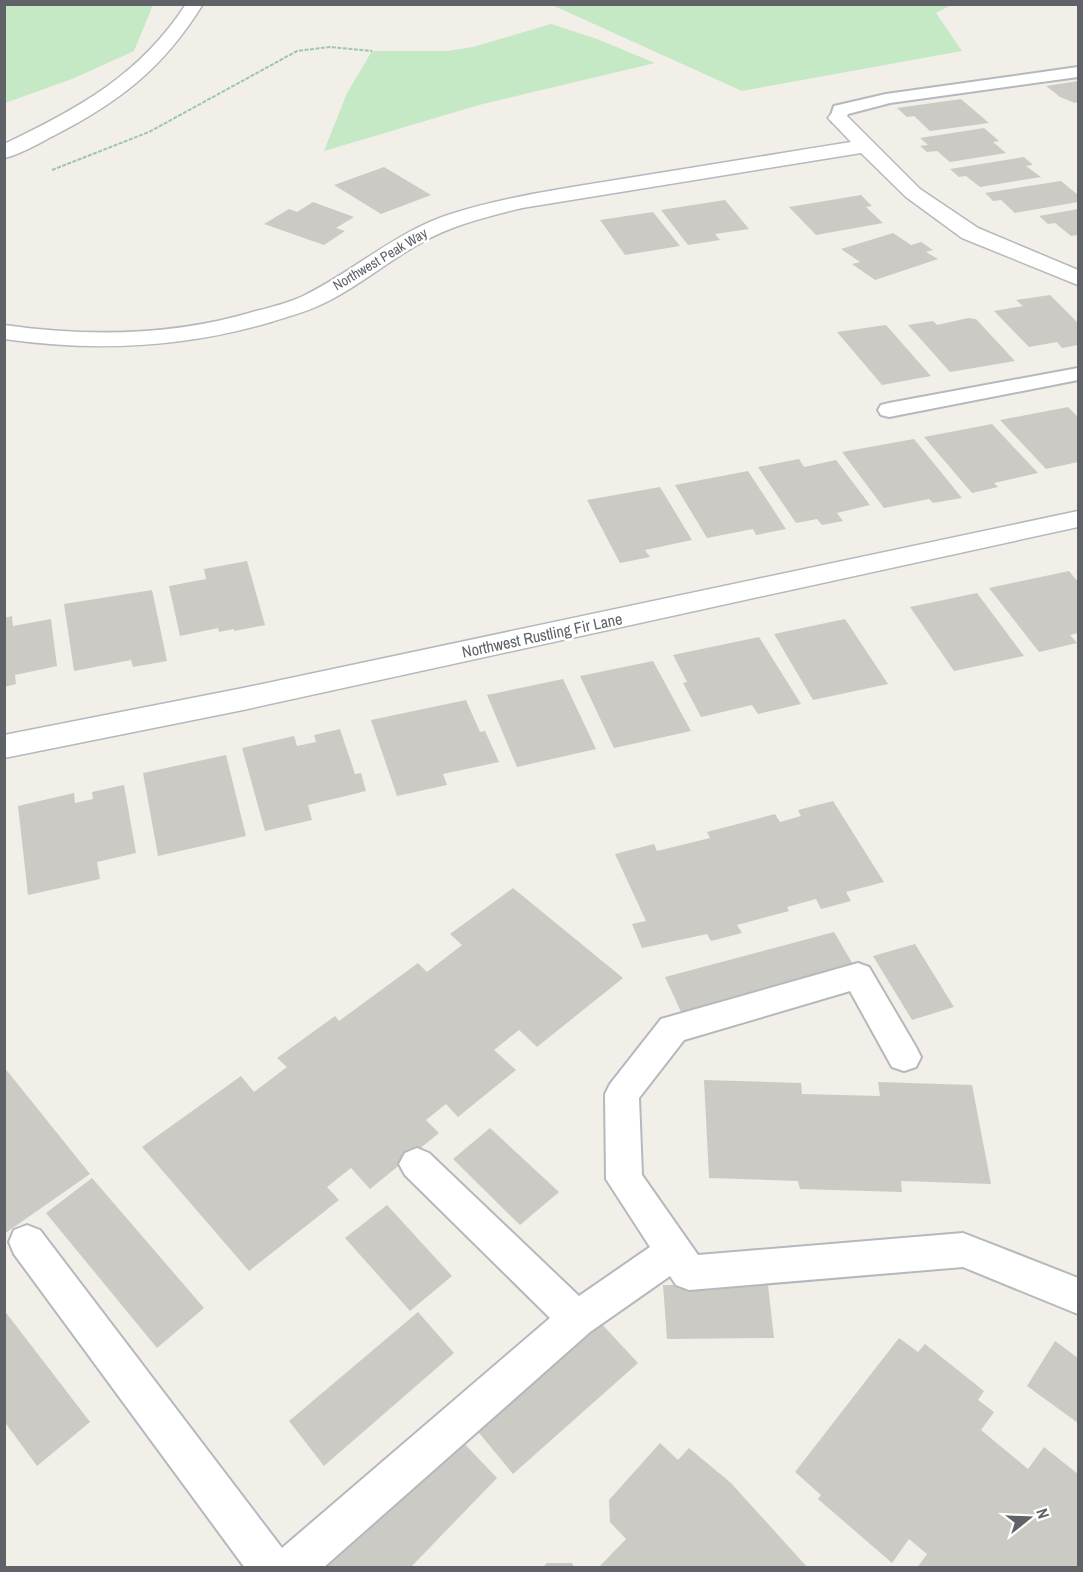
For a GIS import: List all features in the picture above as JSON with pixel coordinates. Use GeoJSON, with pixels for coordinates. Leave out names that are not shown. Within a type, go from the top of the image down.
{"type":"FeatureCollection","features":[{"type":"Feature","properties":{"kind":"street"},"geometry":{"type":"LineString","coordinates":[[4,152],[57,127],[142,71],[169,46],[195,4]]}},
{"type":"Feature","properties":{"kind":"street"},"geometry":{"type":"LineString","coordinates":[[838,118],[913,193],[970,232],[1078,278]]}},
{"type":"Feature","properties":{"kind":"street","name":"Northwest Peak Way"},"geometry":{"type":"LineString","coordinates":[[4,332],[81,341],[190,333],[248,322],[312,300],[428,230],[469,214],[522,202],[864,146]]}},
{"type":"Feature","properties":{"kind":"street","name":"Northwest Rustling Fir Lane"},"geometry":{"type":"LineString","coordinates":[[4,747],[243,699],[1078,519]]}},
{"type":"Feature","properties":{"kind":"lane"},"geometry":{"type":"LineString","coordinates":[[838,118],[840,110],[886,99],[1078,72]]}},
{"type":"Feature","properties":{"kind":"lane"},"geometry":{"type":"LineString","coordinates":[[889,410],[1078,374]]}},
{"type":"Feature","properties":{"kind":"lane"},"geometry":{"type":"LineString","coordinates":[[904,1057],[858,976],[673,1029],[622,1094],[624,1179],[689,1274],[963,1250],[1078,1296]]}},
{"type":"Feature","properties":{"kind":"lane"},"geometry":{"type":"LineString","coordinates":[[417,1164],[577,1319]]}},
{"type":"Feature","properties":{"kind":"lane"},"geometry":{"type":"LineString","coordinates":[[27,1242],[272,1568]]}},
{"type":"Feature","properties":{"kind":"lane"},"geometry":{"type":"LineString","coordinates":[[291,1568],[577,1319],[674,1252]]}},
{"type":"Feature","properties":{"kind":"path"},"geometry":{"type":"LineString","coordinates":[[43,172],[149,132],[297,51],[330,48],[372,51]]}},
{"type":"Feature","properties":{"kind":"green space"},"geometry":{"type":"Polygon","coordinates":[[[4,5],[153,5],[134,51],[72,79],[5,103],[4,5]]]}},
{"type":"Feature","properties":{"kind":"green space"},"geometry":{"type":"Polygon","coordinates":[[[552,5],[951,5],[936,13],[962,51],[742,91],[552,5]]]}},
{"type":"Feature","properties":{"kind":"green space"},"geometry":{"type":"Polygon","coordinates":[[[551,24],[597,39],[655,63],[479,105],[324,151],[347,93],[372,51],[447,51],[473,47],[551,24]]]}},
{"type":"Feature","properties":{"kind":"building"},"geometry":{"type":"Polygon","coordinates":[[[1078,81],[1078,102],[1075,103],[1060,97],[1046,86],[1078,81]]]}},
{"type":"Feature","properties":{"kind":"building"},"geometry":{"type":"Polygon","coordinates":[[[961,99],[989,123],[930,131],[914,116],[907,117],[897,108],[961,99]]]}},
{"type":"Feature","properties":{"kind":"building"},"geometry":{"type":"Polygon","coordinates":[[[984,128],[999,141],[993,142],[1006,153],[950,162],[937,151],[927,152],[920,146],[928,145],[920,138],[984,128]]]}},
{"type":"Feature","properties":{"kind":"building"},"geometry":{"type":"Polygon","coordinates":[[[1024,157],[1033,165],[1026,166],[1041,177],[980,187],[966,176],[959,177],[950,169],[1024,157]]]}},
{"type":"Feature","properties":{"kind":"building"},"geometry":{"type":"Polygon","coordinates":[[[384,167],[431,195],[381,214],[334,185],[384,167]]]}},
{"type":"Feature","properties":{"kind":"building"},"geometry":{"type":"Polygon","coordinates":[[[1061,181],[1078,195],[1078,202],[1015,213],[1001,200],[993,201],[985,193],[1061,181]]]}},
{"type":"Feature","properties":{"kind":"building"},"geometry":{"type":"Polygon","coordinates":[[[861,195],[872,206],[866,207],[883,223],[816,235],[789,207],[861,195]]]}},
{"type":"Feature","properties":{"kind":"building"},"geometry":{"type":"Polygon","coordinates":[[[725,200],[749,229],[715,234],[720,240],[688,245],[661,210],[725,200]]]}},
{"type":"Feature","properties":{"kind":"building"},"geometry":{"type":"Polygon","coordinates":[[[313,202],[354,217],[336,228],[345,231],[324,245],[264,224],[289,209],[297,212],[313,202]]]}},
{"type":"Feature","properties":{"kind":"building"},"geometry":{"type":"Polygon","coordinates":[[[1078,209],[1078,235],[1071,236],[1055,223],[1048,224],[1039,216],[1078,209]]]}},
{"type":"Feature","properties":{"kind":"building"},"geometry":{"type":"Polygon","coordinates":[[[653,212],[680,246],[625,255],[600,220],[653,212]]]}},
{"type":"Feature","properties":{"kind":"building"},"geometry":{"type":"Polygon","coordinates":[[[893,233],[911,245],[921,242],[933,250],[926,252],[938,259],[875,280],[852,264],[860,262],[841,249],[893,233]]]}},
{"type":"Feature","properties":{"kind":"building"},"geometry":{"type":"Polygon","coordinates":[[[1050,295],[1078,323],[1078,345],[1062,348],[1057,342],[1029,347],[994,311],[1023,306],[1016,300],[1050,295]]]}},
{"type":"Feature","properties":{"kind":"building"},"geometry":{"type":"Polygon","coordinates":[[[968,318],[976,319],[1015,361],[950,372],[908,325],[933,321],[937,325],[968,318]]]}},
{"type":"Feature","properties":{"kind":"building"},"geometry":{"type":"Polygon","coordinates":[[[886,325],[931,376],[882,385],[837,332],[886,325]]]}},
{"type":"Feature","properties":{"kind":"building"},"geometry":{"type":"Polygon","coordinates":[[[1068,407],[1078,417],[1078,462],[1046,469],[1000,420],[1068,407]]]}},
{"type":"Feature","properties":{"kind":"building"},"geometry":{"type":"Polygon","coordinates":[[[992,424],[1038,473],[994,483],[998,487],[972,493],[924,437],[992,424]]]}},
{"type":"Feature","properties":{"kind":"building"},"geometry":{"type":"Polygon","coordinates":[[[914,439],[962,498],[933,503],[929,499],[884,508],[842,452],[914,439]]]}},
{"type":"Feature","properties":{"kind":"building"},"geometry":{"type":"Polygon","coordinates":[[[799,459],[804,467],[836,460],[870,505],[837,513],[843,521],[822,525],[817,519],[796,523],[758,467],[799,459]]]}},
{"type":"Feature","properties":{"kind":"building"},"geometry":{"type":"Polygon","coordinates":[[[748,471],[786,529],[756,535],[753,529],[707,538],[675,485],[748,471]]]}},
{"type":"Feature","properties":{"kind":"building"},"geometry":{"type":"Polygon","coordinates":[[[660,487],[692,540],[645,550],[650,557],[620,563],[587,500],[660,487]]]}},
{"type":"Feature","properties":{"kind":"building"},"geometry":{"type":"Polygon","coordinates":[[[247,561],[265,625],[219,632],[218,628],[180,636],[169,586],[206,579],[204,569],[247,561]]]}},
{"type":"Feature","properties":{"kind":"building"},"geometry":{"type":"Polygon","coordinates":[[[1069,571],[1078,582],[1078,633],[1070,635],[1077,643],[1039,652],[989,588],[1069,571]]]}},
{"type":"Feature","properties":{"kind":"building"},"geometry":{"type":"Polygon","coordinates":[[[152,590],[167,661],[133,667],[131,660],[74,671],[64,604],[152,590]]]}},
{"type":"Feature","properties":{"kind":"building"},"geometry":{"type":"Polygon","coordinates":[[[977,593],[1024,656],[954,671],[910,607],[977,593]]]}},
{"type":"Feature","properties":{"kind":"building"},"geometry":{"type":"Polygon","coordinates":[[[12,616],[13,626],[51,619],[57,666],[15,675],[16,684],[4,687],[4,618],[12,616]]]}},
{"type":"Feature","properties":{"kind":"building"},"geometry":{"type":"Polygon","coordinates":[[[845,619],[888,684],[813,700],[774,634],[845,619]]]}},
{"type":"Feature","properties":{"kind":"building"},"geometry":{"type":"Polygon","coordinates":[[[759,637],[801,704],[758,714],[752,705],[701,717],[683,683],[687,682],[673,655],[759,637]]]}},
{"type":"Feature","properties":{"kind":"building"},"geometry":{"type":"Polygon","coordinates":[[[653,661],[691,731],[614,748],[580,676],[653,661]]]}},
{"type":"Feature","properties":{"kind":"building"},"geometry":{"type":"Polygon","coordinates":[[[563,679],[596,749],[517,767],[487,695],[563,679]]]}},
{"type":"Feature","properties":{"kind":"building"},"geometry":{"type":"Polygon","coordinates":[[[466,700],[480,732],[485,731],[499,762],[443,774],[447,785],[397,796],[371,720],[466,700]]]}},
{"type":"Feature","properties":{"kind":"building"},"geometry":{"type":"Polygon","coordinates":[[[340,729],[355,774],[361,773],[366,791],[308,805],[312,820],[265,831],[242,748],[294,736],[297,746],[316,742],[314,735],[340,729]]]}},
{"type":"Feature","properties":{"kind":"building"},"geometry":{"type":"Polygon","coordinates":[[[226,755],[246,836],[158,856],[143,773],[226,755]]]}},
{"type":"Feature","properties":{"kind":"building"},"geometry":{"type":"Polygon","coordinates":[[[124,785],[136,853],[97,862],[100,879],[28,895],[18,806],[74,793],[75,803],[93,799],[92,792],[124,785]]]}},
{"type":"Feature","properties":{"kind":"building"},"geometry":{"type":"Polygon","coordinates":[[[833,801],[884,882],[846,892],[851,901],[821,909],[816,899],[787,907],[789,911],[737,925],[742,933],[711,941],[707,934],[642,948],[632,924],[646,921],[615,854],[654,844],[657,851],[710,838],[707,832],[775,814],[780,822],[801,816],[798,810],[833,801]]]}},
{"type":"Feature","properties":{"kind":"building"},"geometry":{"type":"Polygon","coordinates":[[[513,888],[623,978],[537,1047],[519,1030],[494,1050],[516,1070],[458,1117],[446,1104],[426,1120],[439,1133],[370,1189],[351,1168],[327,1187],[339,1200],[249,1271],[142,1147],[241,1076],[254,1092],[287,1067],[277,1058],[335,1016],[339,1021],[418,963],[427,972],[462,945],[450,934],[513,888]]]}},
{"type":"Feature","properties":{"kind":"building"},"geometry":{"type":"Polygon","coordinates":[[[834,932],[854,966],[682,1014],[665,977],[834,932]]]}},
{"type":"Feature","properties":{"kind":"building"},"geometry":{"type":"Polygon","coordinates":[[[915,944],[954,1007],[912,1020],[873,956],[915,944]]]}},
{"type":"Feature","properties":{"kind":"building"},"geometry":{"type":"Polygon","coordinates":[[[4,1067],[90,1174],[4,1234],[4,1067]]]}},
{"type":"Feature","properties":{"kind":"building"},"geometry":{"type":"Polygon","coordinates":[[[704,1080],[801,1083],[802,1094],[880,1096],[878,1082],[972,1085],[991,1184],[901,1181],[902,1192],[800,1189],[798,1181],[709,1178],[704,1080]]]}},
{"type":"Feature","properties":{"kind":"building"},"geometry":{"type":"Polygon","coordinates":[[[490,1128],[559,1192],[520,1225],[453,1159],[490,1128]]]}},
{"type":"Feature","properties":{"kind":"building"},"geometry":{"type":"Polygon","coordinates":[[[92,1178],[204,1308],[157,1348],[46,1213],[92,1178]]]}},
{"type":"Feature","properties":{"kind":"building"},"geometry":{"type":"Polygon","coordinates":[[[387,1205],[452,1276],[410,1311],[345,1238],[387,1205]]]}},
{"type":"Feature","properties":{"kind":"building"},"geometry":{"type":"Polygon","coordinates":[[[663,1285],[768,1285],[774,1338],[667,1339],[663,1285]]]}},
{"type":"Feature","properties":{"kind":"building"},"geometry":{"type":"Polygon","coordinates":[[[4,1310],[90,1422],[37,1466],[4,1421],[4,1310]]]}},
{"type":"Feature","properties":{"kind":"building"},"geometry":{"type":"Polygon","coordinates":[[[418,1312],[454,1353],[324,1466],[289,1421],[418,1312]]]}},
{"type":"Feature","properties":{"kind":"building"},"geometry":{"type":"Polygon","coordinates":[[[599,1321],[638,1363],[513,1474],[475,1428],[599,1321]]]}},
{"type":"Feature","properties":{"kind":"building"},"geometry":{"type":"Polygon","coordinates":[[[899,1338],[918,1352],[925,1344],[984,1391],[978,1400],[994,1412],[981,1430],[1028,1469],[1044,1447],[1078,1474],[1078,1568],[917,1568],[927,1554],[909,1539],[892,1563],[818,1499],[821,1495],[795,1472],[899,1338]]]}},
{"type":"Feature","properties":{"kind":"building"},"geometry":{"type":"Polygon","coordinates":[[[1055,1341],[1078,1358],[1078,1423],[1027,1386],[1055,1341]]]}},
{"type":"Feature","properties":{"kind":"building"},"geometry":{"type":"Polygon","coordinates":[[[456,1435],[497,1478],[410,1568],[330,1568],[326,1564],[456,1435]]]}},
{"type":"Feature","properties":{"kind":"building"},"geometry":{"type":"Polygon","coordinates":[[[660,1443],[678,1460],[689,1448],[731,1483],[808,1568],[598,1568],[626,1539],[610,1522],[609,1500],[660,1443]]]}},
{"type":"Feature","properties":{"kind":"building"},"geometry":{"type":"Polygon","coordinates":[[[547,1563],[572,1563],[575,1568],[542,1568],[547,1563]]]}}]}
